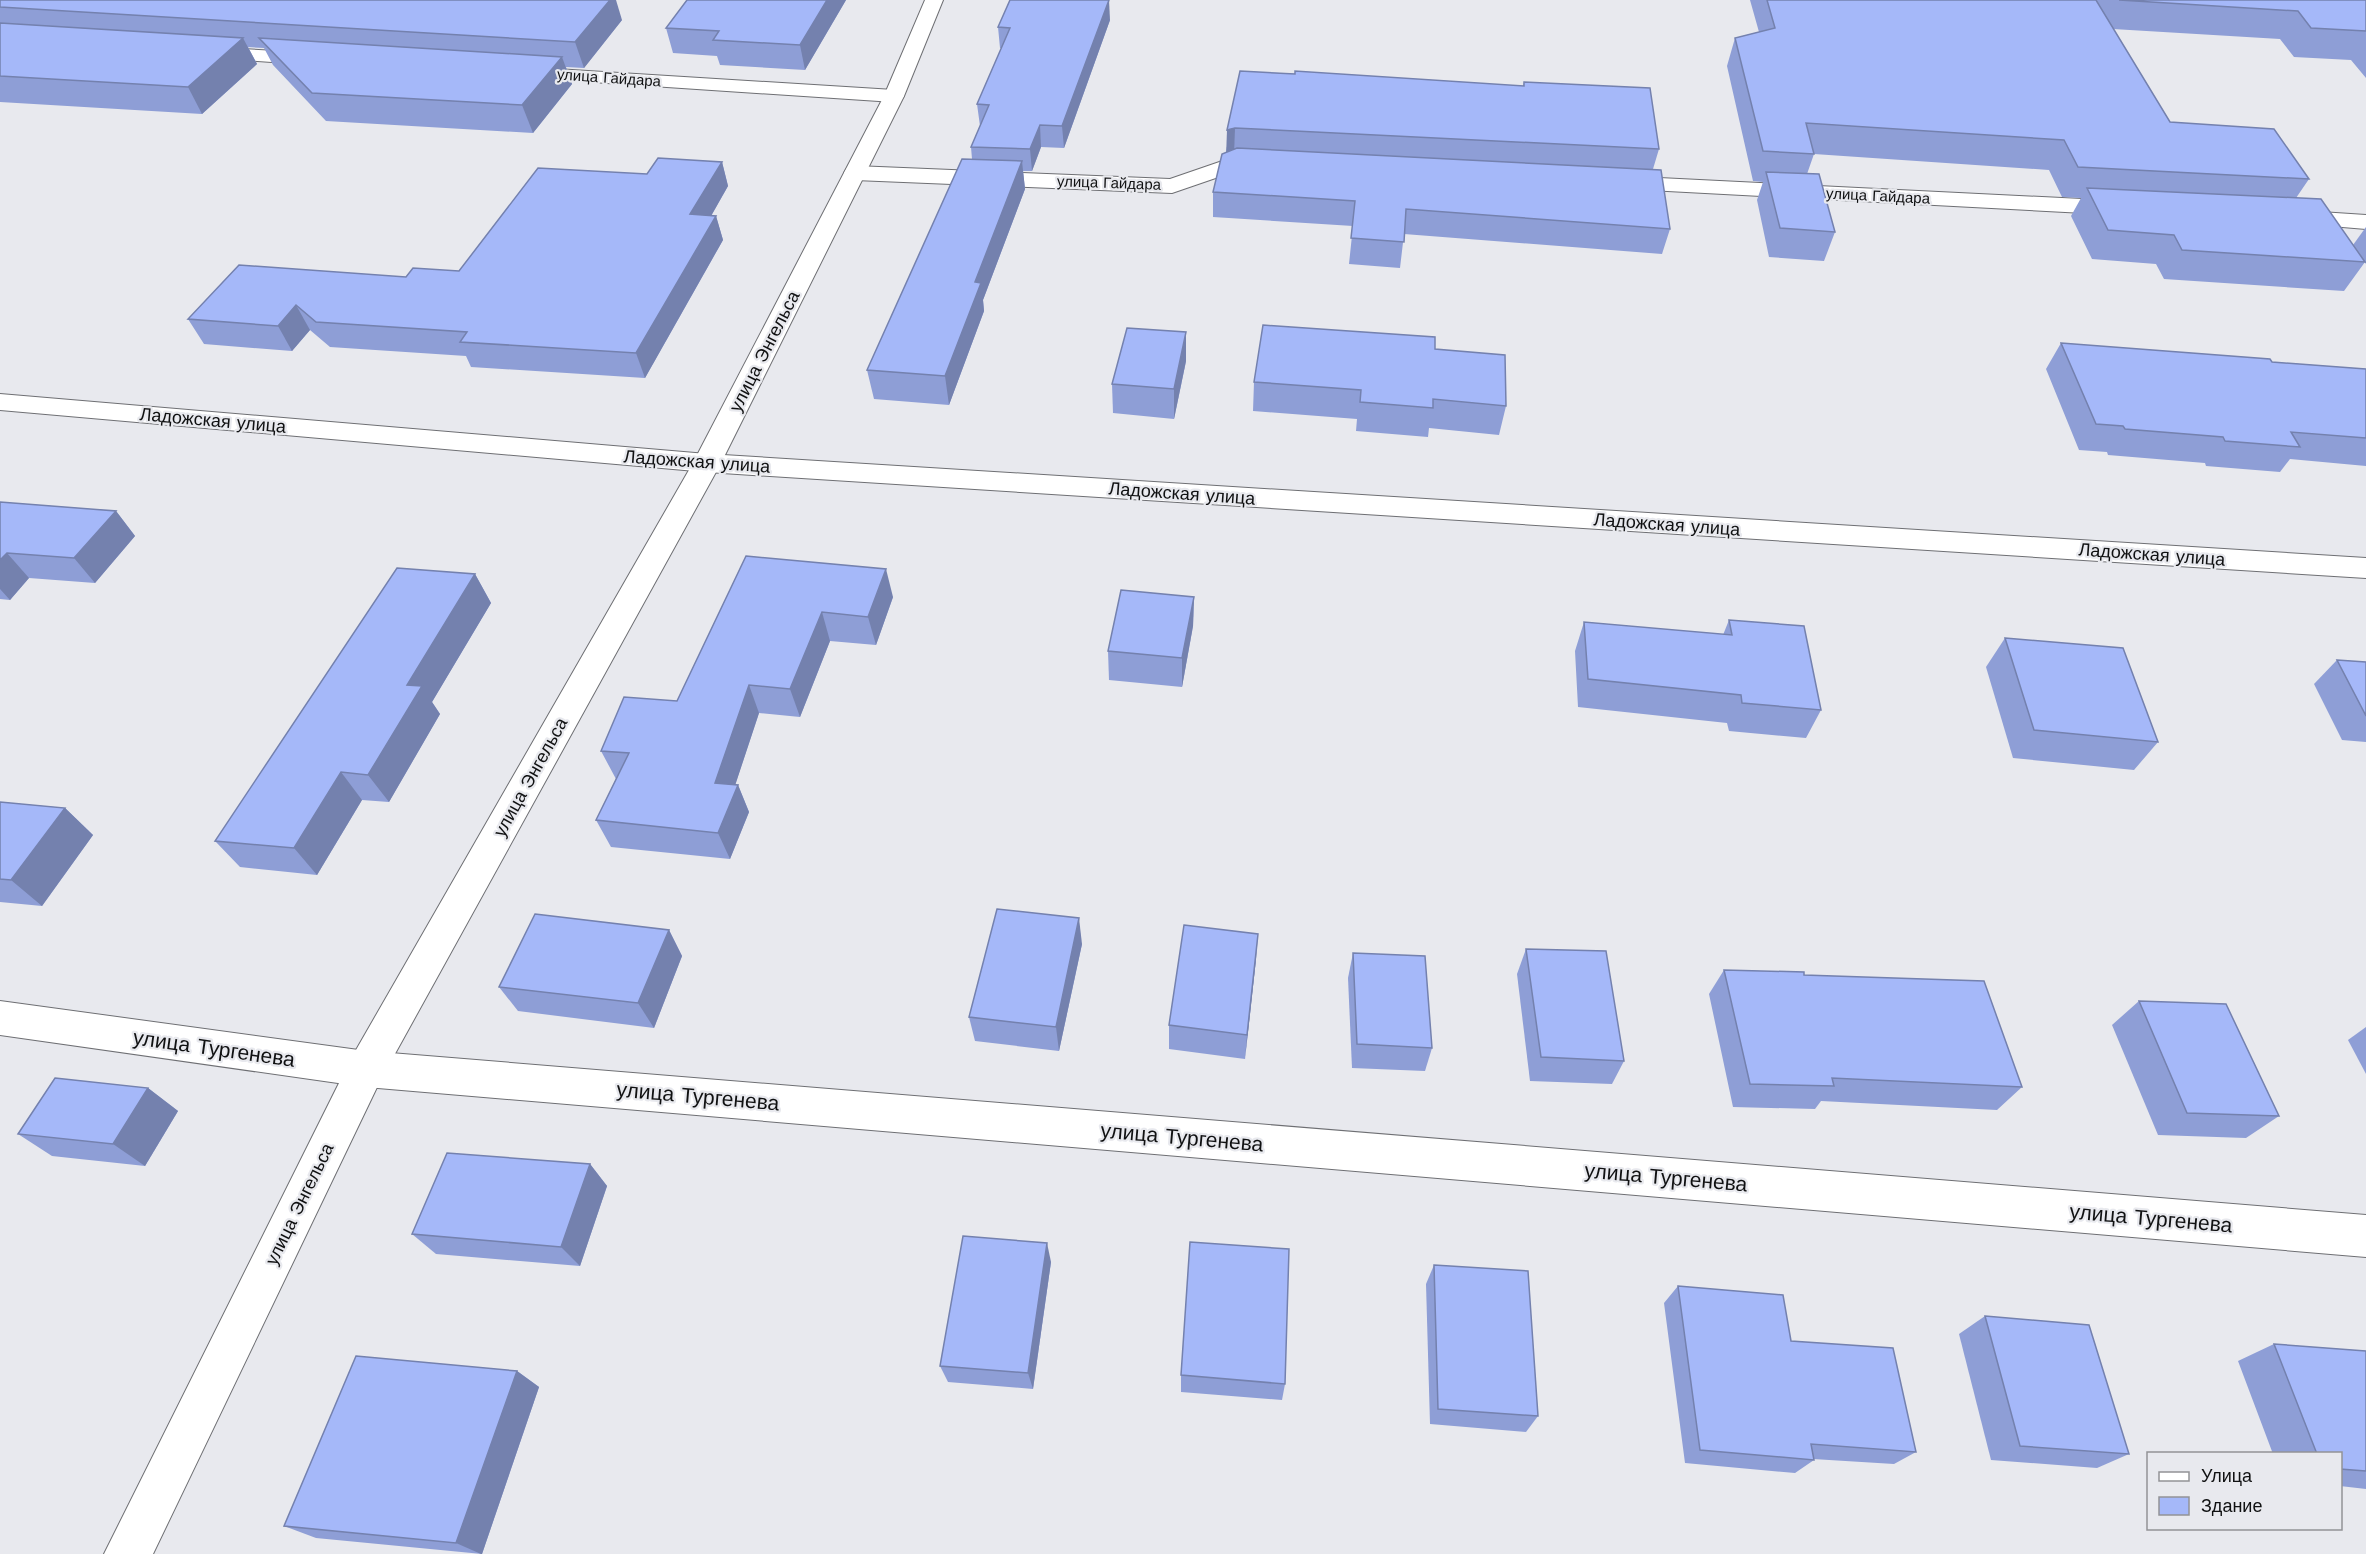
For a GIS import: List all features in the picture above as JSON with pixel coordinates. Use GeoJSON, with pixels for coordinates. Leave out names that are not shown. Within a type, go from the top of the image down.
{"type":"FeatureCollection","features":[{"type":"Feature","properties":{"kind":"street","name":"улица Энгельса"},"geometry":{"type":"LineString","coordinates":[[128,1554],[366,1069],[706,463],[894,96],[934,0]]}},
{"type":"Feature","properties":{"kind":"street"},"geometry":{"type":"LineString","coordinates":[[191,52],[334,61]]}},
{"type":"Feature","properties":{"kind":"street","name":"улица Гайдара"},"geometry":{"type":"LineString","coordinates":[[501,71],[894,96]]}},
{"type":"Feature","properties":{"kind":"street","name":"улица Гайдара"},"geometry":{"type":"LineString","coordinates":[[855,172],[1172,186],[1234,164],[1282,167]]}},
{"type":"Feature","properties":{"kind":"street","name":"улица Гайдара"},"geometry":{"type":"LineString","coordinates":[[1604,183],[2140,209]]}},
{"type":"Feature","properties":{"kind":"street"},"geometry":{"type":"LineString","coordinates":[[2271,216],[2366,222]]}},
{"type":"Feature","properties":{"kind":"street","name":"Ладожская улица"},"geometry":{"type":"LineString","coordinates":[[0,402],[706,463],[2366,568]]}},
{"type":"Feature","properties":{"kind":"street","name":"улица Тургенева"},"geometry":{"type":"LineString","coordinates":[[0,1018],[366,1069],[2366,1236]]}},
{"type":"Feature","properties":{"kind":"building"},"geometry":{"type":"Polygon","coordinates":[[[0,0],[610,0],[575,42],[0,7],[0,0]]]}},
{"type":"Feature","properties":{"kind":"building"},"geometry":{"type":"Polygon","coordinates":[[[687,0],[827,0],[800,45],[713,40],[719,31],[666,28],[687,0]]]}},
{"type":"Feature","properties":{"kind":"building"},"geometry":{"type":"Polygon","coordinates":[[[1010,0],[1109,0],[1062,126],[1040,125],[1030,149],[971,147],[989,105],[977,104],[1010,28],[998,27],[1010,0]]]}},
{"type":"Feature","properties":{"kind":"building"},"geometry":{"type":"Polygon","coordinates":[[[1767,0],[2096,0],[2170,122],[2274,129],[2309,179],[2078,167],[2064,140],[1806,123],[1814,154],[1763,151],[1735,38],[1775,28],[1767,0]]]}},
{"type":"Feature","properties":{"kind":"building"},"geometry":{"type":"Polygon","coordinates":[[[2119,0],[2366,0],[2366,31],[2311,28],[2298,11],[2119,0]]]}},
{"type":"Feature","properties":{"kind":"building"},"geometry":{"type":"Polygon","coordinates":[[[0,23],[243,38],[188,87],[0,76],[0,23]]]}},
{"type":"Feature","properties":{"kind":"building"},"geometry":{"type":"Polygon","coordinates":[[[259,38],[562,57],[522,105],[312,93],[259,38]]]}},
{"type":"Feature","properties":{"kind":"building"},"geometry":{"type":"Polygon","coordinates":[[[1240,71],[1295,74],[1295,71],[1524,86],[1524,82],[1650,88],[1659,149],[1235,128],[1227,130],[1240,71]]]}},
{"type":"Feature","properties":{"kind":"building"},"geometry":{"type":"Polygon","coordinates":[[[1237,148],[1661,170],[1670,229],[1406,209],[1404,242],[1351,238],[1355,201],[1213,192],[1222,154],[1237,148]]]}},
{"type":"Feature","properties":{"kind":"building"},"geometry":{"type":"Polygon","coordinates":[[[658,158],[722,162],[690,214],[716,216],[636,353],[460,342],[467,332],[316,322],[296,305],[278,326],[188,319],[239,265],[406,277],[413,268],[459,271],[538,168],[647,174],[658,158]]]}},
{"type":"Feature","properties":{"kind":"building"},"geometry":{"type":"Polygon","coordinates":[[[962,159],[1022,161],[975,282],[981,283],[945,376],[867,370],[962,159]]]}},
{"type":"Feature","properties":{"kind":"building"},"geometry":{"type":"Polygon","coordinates":[[[1766,172],[1819,174],[1835,232],[1780,228],[1766,172]]]}},
{"type":"Feature","properties":{"kind":"building"},"geometry":{"type":"Polygon","coordinates":[[[2087,188],[2321,199],[2365,262],[2182,250],[2174,235],[2108,230],[2087,188]]]}},
{"type":"Feature","properties":{"kind":"building"},"geometry":{"type":"Polygon","coordinates":[[[1263,325],[1435,337],[1435,349],[1505,355],[1506,406],[1433,399],[1433,408],[1360,402],[1361,390],[1254,382],[1263,325]]]}},
{"type":"Feature","properties":{"kind":"building"},"geometry":{"type":"Polygon","coordinates":[[[1127,328],[1186,332],[1174,389],[1112,384],[1127,328]]]}},
{"type":"Feature","properties":{"kind":"building"},"geometry":{"type":"Polygon","coordinates":[[[2061,343],[2270,359],[2272,362],[2366,369],[2366,438],[2291,432],[2300,447],[2225,441],[2223,437],[2125,429],[2123,426],[2096,424],[2061,343]]]}},
{"type":"Feature","properties":{"kind":"building"},"geometry":{"type":"Polygon","coordinates":[[[0,502],[116,511],[74,558],[7,553],[0,560],[0,502]]]}},
{"type":"Feature","properties":{"kind":"building"},"geometry":{"type":"Polygon","coordinates":[[[746,556],[886,569],[868,617],[822,612],[790,689],[749,685],[715,783],[738,785],[718,833],[596,820],[629,753],[601,751],[624,697],[677,701],[746,556]]]}},
{"type":"Feature","properties":{"kind":"building"},"geometry":{"type":"Polygon","coordinates":[[[397,568],[475,574],[407,685],[422,686],[368,775],[341,772],[294,848],[215,841],[397,568]]]}},
{"type":"Feature","properties":{"kind":"building"},"geometry":{"type":"Polygon","coordinates":[[[1121,590],[1194,597],[1182,658],[1108,651],[1121,590]]]}},
{"type":"Feature","properties":{"kind":"building"},"geometry":{"type":"Polygon","coordinates":[[[1729,620],[1804,626],[1821,710],[1742,703],[1741,695],[1588,679],[1584,622],[1732,635],[1729,620]]]}},
{"type":"Feature","properties":{"kind":"building"},"geometry":{"type":"Polygon","coordinates":[[[2005,638],[2123,648],[2158,742],[2034,730],[2005,638]]]}},
{"type":"Feature","properties":{"kind":"building"},"geometry":{"type":"Polygon","coordinates":[[[2337,660],[2366,662],[2366,716],[2337,660]]]}},
{"type":"Feature","properties":{"kind":"building"},"geometry":{"type":"Polygon","coordinates":[[[0,802],[65,808],[11,880],[0,879],[0,802]]]}},
{"type":"Feature","properties":{"kind":"building"},"geometry":{"type":"Polygon","coordinates":[[[997,909],[1079,918],[1056,1027],[969,1017],[997,909]]]}},
{"type":"Feature","properties":{"kind":"building"},"geometry":{"type":"Polygon","coordinates":[[[535,914],[669,930],[638,1003],[499,987],[535,914]]]}},
{"type":"Feature","properties":{"kind":"building"},"geometry":{"type":"Polygon","coordinates":[[[1184,925],[1258,934],[1247,1035],[1169,1025],[1184,925]]]}},
{"type":"Feature","properties":{"kind":"building"},"geometry":{"type":"Polygon","coordinates":[[[1526,949],[1606,951],[1624,1061],[1541,1057],[1526,949]]]}},
{"type":"Feature","properties":{"kind":"building"},"geometry":{"type":"Polygon","coordinates":[[[1353,953],[1425,956],[1432,1048],[1357,1044],[1353,953]]]}},
{"type":"Feature","properties":{"kind":"building"},"geometry":{"type":"Polygon","coordinates":[[[1724,970],[1984,981],[2022,1087],[1832,1078],[1834,1086],[1750,1084],[1724,970]]]}},
{"type":"Feature","properties":{"kind":"building"},"geometry":{"type":"Polygon","coordinates":[[[2139,1001],[2226,1004],[2279,1116],[2187,1113],[2139,1001]]]}},
{"type":"Feature","properties":{"kind":"building"},"geometry":{"type":"Polygon","coordinates":[[[55,1078],[148,1088],[113,1144],[18,1134],[55,1078]]]}},
{"type":"Feature","properties":{"kind":"building"},"geometry":{"type":"Polygon","coordinates":[[[447,1153],[590,1164],[561,1247],[412,1234],[447,1153]]]}},
{"type":"Feature","properties":{"kind":"building"},"geometry":{"type":"Polygon","coordinates":[[[963,1236],[1047,1243],[1028,1373],[940,1366],[963,1236]]]}},
{"type":"Feature","properties":{"kind":"building"},"geometry":{"type":"Polygon","coordinates":[[[1190,1242],[1289,1249],[1285,1384],[1181,1375],[1190,1242]]]}},
{"type":"Feature","properties":{"kind":"building"},"geometry":{"type":"Polygon","coordinates":[[[1434,1265],[1528,1271],[1538,1416],[1438,1409],[1434,1265]]]}},
{"type":"Feature","properties":{"kind":"building"},"geometry":{"type":"Polygon","coordinates":[[[1678,1286],[1783,1295],[1791,1341],[1893,1348],[1916,1452],[1811,1444],[1814,1460],[1700,1450],[1678,1286]]]}},
{"type":"Feature","properties":{"kind":"building"},"geometry":{"type":"Polygon","coordinates":[[[1985,1316],[2089,1325],[2129,1454],[2020,1446],[1985,1316]]]}},
{"type":"Feature","properties":{"kind":"building"},"geometry":{"type":"Polygon","coordinates":[[[2274,1344],[2366,1351],[2366,1471],[2342,1469],[2342,1452],[2316,1452],[2274,1344]]]}},
{"type":"Feature","properties":{"kind":"building"},"geometry":{"type":"Polygon","coordinates":[[[356,1356],[517,1371],[456,1543],[284,1526],[356,1356]]]}}]}
